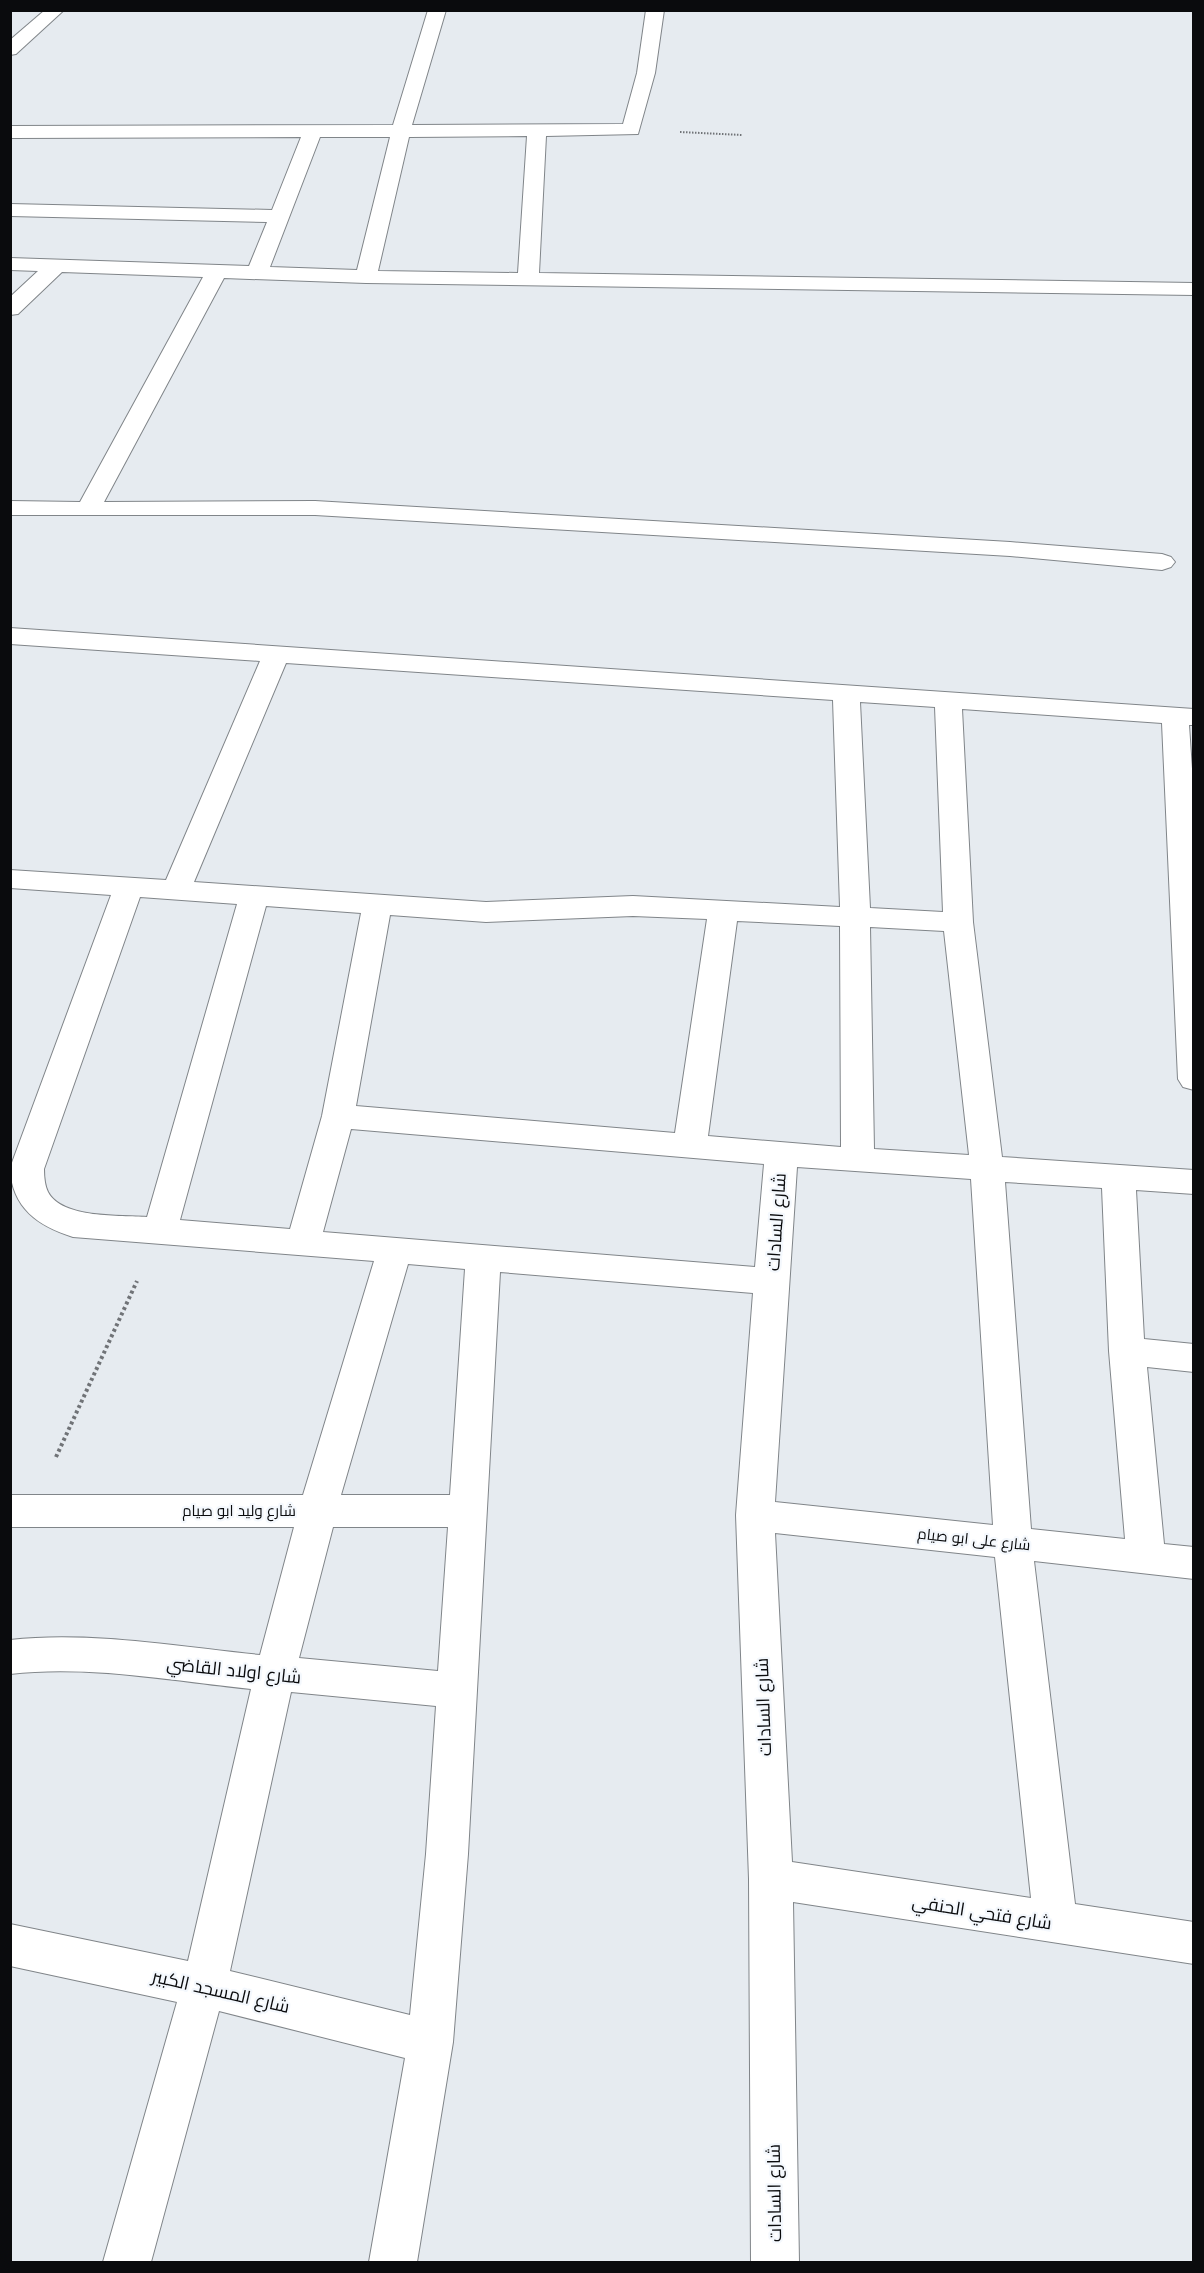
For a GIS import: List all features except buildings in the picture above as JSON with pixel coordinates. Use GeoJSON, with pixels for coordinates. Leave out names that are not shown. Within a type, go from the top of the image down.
{"type":"FeatureCollection","features":[{"type":"Feature","properties":{"kind":"street"},"geometry":{"type":"LineString","coordinates":[[10,50],[56,10]]}},
{"type":"Feature","properties":{"kind":"street"},"geometry":{"type":"LineString","coordinates":[[366,277],[401,131],[437,10]]}},
{"type":"Feature","properties":{"kind":"street"},"geometry":{"type":"LineString","coordinates":[[10,132],[631,130],[646,73],[655,10]]}},
{"type":"Feature","properties":{"kind":"street"},"geometry":{"type":"LineString","coordinates":[[257,274],[313,131]]}},
{"type":"Feature","properties":{"kind":"street"},"geometry":{"type":"LineString","coordinates":[[528,279],[537,131]]}},
{"type":"Feature","properties":{"kind":"street"},"geometry":{"type":"LineString","coordinates":[[10,210],[278,216]]}},
{"type":"Feature","properties":{"kind":"street"},"geometry":{"type":"LineString","coordinates":[[10,264],[366,277],[1194,289]]}},
{"type":"Feature","properties":{"kind":"street"},"geometry":{"type":"LineString","coordinates":[[10,309],[57,266]]}},
{"type":"Feature","properties":{"kind":"street"},"geometry":{"type":"LineString","coordinates":[[88,509],[216,273]]}},
{"type":"Feature","properties":{"kind":"street"},"geometry":{"type":"LineString","coordinates":[[10,508],[54,510],[315,508],[1011,549],[1162,562]]}},
{"type":"Feature","properties":{"kind":"street"},"geometry":{"type":"LineString","coordinates":[[10,636],[1184,716],[1194,1079]]}},
{"type":"Feature","properties":{"kind":"street"},"geometry":{"type":"LineString","coordinates":[[176,891],[276,654]]}},
{"type":"Feature","properties":{"kind":"street"},"geometry":{"type":"LineString","coordinates":[[846,693],[855,918],[858,1160]]}},
{"type":"Feature","properties":{"kind":"street"},"geometry":{"type":"LineString","coordinates":[[948,700],[958,922],[987,1169],[1013,1543],[1055,1923]]}},
{"type":"Feature","properties":{"kind":"street"},"geometry":{"type":"LineString","coordinates":[[10,879],[486,912],[633,906],[958,922]]}},
{"type":"Feature","properties":{"kind":"street"},"geometry":{"type":"LineString","coordinates":[[129,888],[27,1169],[27,1187],[36,1203],[51,1216],[73,1224],[772,1281]]}},
{"type":"Feature","properties":{"kind":"street"},"geometry":{"type":"LineString","coordinates":[[160,1231],[254,896]]}},
{"type":"Feature","properties":{"kind":"street"},"geometry":{"type":"LineString","coordinates":[[303,1243],[338,1116],[377,905]]}},
{"type":"Feature","properties":{"kind":"street"},"geometry":{"type":"LineString","coordinates":[[690,1145],[723,910]]}},
{"type":"Feature","properties":{"kind":"street"},"geometry":{"type":"LineString","coordinates":[[338,1116],[858,1160],[1194,1182]]}},
{"type":"Feature","properties":{"kind":"street","name":"شارع السادات"},"geometry":{"type":"LineString","coordinates":[[775,2262],[771,1880],[755,1515],[781,1153]]}},
{"type":"Feature","properties":{"kind":"street"},"geometry":{"type":"LineString","coordinates":[[1118,1177],[1127,1351],[1146,1558]]}},
{"type":"Feature","properties":{"kind":"street"},"geometry":{"type":"LineString","coordinates":[[127,2262],[204,1986],[275,1674],[318,1509],[395,1250]]}},
{"type":"Feature","properties":{"kind":"street"},"geometry":{"type":"LineString","coordinates":[[393,2262],[430,2042],[447,1854],[483,1259]]}},
{"type":"Feature","properties":{"kind":"street"},"geometry":{"type":"LineString","coordinates":[[1127,1351],[1194,1358]]}},
{"type":"Feature","properties":{"kind":"street","name":"شارع وليد ابو صيام"},"geometry":{"type":"LineString","coordinates":[[21,1511],[318,1509],[468,1511]]}},
{"type":"Feature","properties":{"kind":"street","name":"شارع على ابو صيام"},"geometry":{"type":"LineString","coordinates":[[755,1515],[1194,1563]]}},
{"type":"Feature","properties":{"kind":"street","name":"شارع اولاد القاضي"},"geometry":{"type":"LineString","coordinates":[[10,1657],[47,1653],[458,1691]]}},
{"type":"Feature","properties":{"kind":"street","name":"شارع فتحي الحنفي"},"geometry":{"type":"LineString","coordinates":[[771,1880],[1194,1943]]}},
{"type":"Feature","properties":{"kind":"street","name":"شارع المسجد الكبير"},"geometry":{"type":"LineString","coordinates":[[10,1945],[204,1986],[430,2042]]}},
{"type":"Feature","properties":{"kind":"path"},"geometry":{"type":"LineString","coordinates":[[631,130],[742,135]]}},
{"type":"Feature","properties":{"kind":"path"},"geometry":{"type":"LineString","coordinates":[[21,1511],[160,1231]]}}]}
